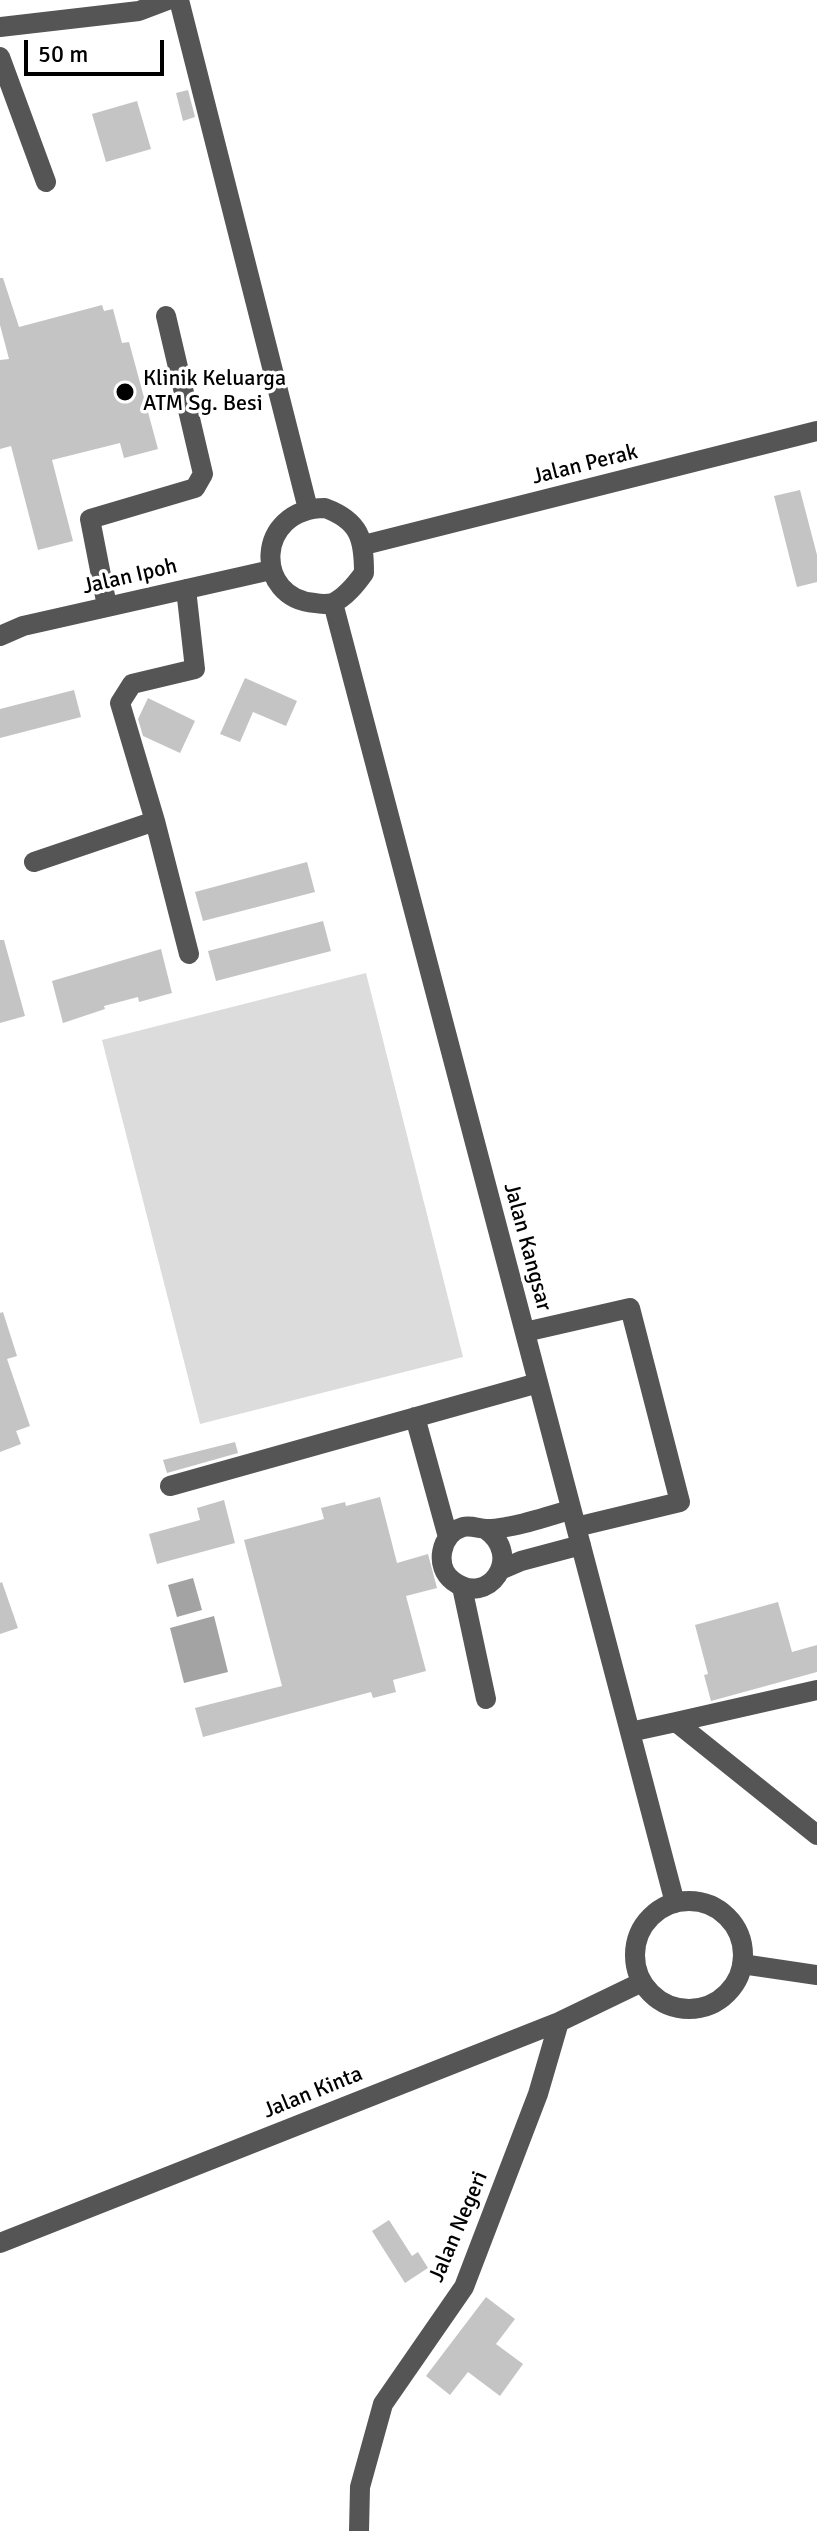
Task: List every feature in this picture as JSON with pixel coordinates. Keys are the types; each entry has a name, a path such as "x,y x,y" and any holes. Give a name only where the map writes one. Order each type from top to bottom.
{"street":[{"path":"0,27 168,0"},
{"path":"179,0 308,509"},
{"path":"0,57 46,182"},
{"path":"107,606 90,519 195,488 203,474 166,316"},
{"name":"Jalan Perak","path":"364,545 817,431"},
{"path":"325,508 341,514 352,523 364,545 364,573 350,591 333,603 307,603 292,597 279,585 271,570 272,542 278,528 290,516 308,509 325,508"},
{"name":"Jalan Ipoh","path":"0,636 23,626 271,570"},
{"path":"186,589 195,669 132,684 120,703 155,821 189,954"},
{"name":"Jalan Kangsar","path":"333,603 675,1903"},
{"path":"34,862 155,821"},
{"path":"485,1529 499,1542 503,1551 500,1570 494,1580 484,1586 473,1589 462,1587 449,1579 442,1566 441,1551 448,1537 465,1527 576,1527 680,1502 630,1308 525,1332"},
{"path":"170,1486 538,1383"},
{"path":"415,1417 448,1537"},
{"path":"500,1570 521,1561 576,1527"},
{"path":"462,1587 486,1699"},
{"path":"630,1732 817,1690"},
{"path":"676,1722 817,1835"},
{"path":"694,1901 712,1906 724,1914 736,1929 742,1947 742,1964 736,1982 719,2000 697,2009 672,2007 656,1998 642,1982 635,1964 638,1936 647,1920 661,1908 675,1903 694,1901"},
{"path":"742,1964 817,1975"},
{"name":"Jalan Kinta","path":"0,2243 559,2022 642,1982"},
{"name":"Jalan Negeri","path":"359,2531 360,2487 383,2404 464,2287 538,2094 559,2022"}],"shaded area":[{"path":"366,973 463,1357 200,1424 102,1040"},
{"path":"193,1578 202,1610 177,1617 168,1585"},
{"path":"214,1616 228,1672 184,1683 170,1628"}],"building":[{"path":"188,90 195,117 183,121 176,93"},
{"path":"137,101 151,149 106,162 92,114"},
{"path":"0,278 3,278 19,327 102,305 104,311 113,309 122,343 129,342 158,449 124,458 120,443 52,460 73,541 38,550 11,446 0,449 0,360 9,359 0,325"},
{"path":"800,490 817,555 817,582 797,587 774,496"},
{"path":"245,678 297,701 286,726 253,712 240,742 220,734"},
{"path":"74,690 81,717 0,738 0,709"},
{"path":"148,698 195,721 180,753 143,736 138,719"},
{"path":"307,862 315,892 203,921 195,892"},
{"path":"323,921 331,951 216,981 208,951"},
{"path":"0,940 4,940 25,1016 0,1023"},
{"path":"161,949 172,993 139,1002 138,997 104,1006 105,1009 63,1023 52,981"},
{"path":"3,1312 17,1356 7,1359 30,1426 16,1431 21,1444 0,1452 0,1313"},
{"path":"235,1442 238,1453 167,1473 163,1460"},
{"path":"380,1497 397,1563 428,1554 437,1588 406,1596 426,1671 393,1680 396,1692 373,1698 371,1692 203,1737 195,1708 282,1686 244,1540 324,1519 321,1508 345,1502 346,1506"},
{"path":"224,1500 235,1543 157,1564 149,1534 200,1520 197,1508"},
{"path":"0,1583 18,1628 0,1634"},
{"path":"778,1602 792,1652 817,1645 817,1672 711,1701 704,1675 708,1674 695,1625"},
{"path":"389,2220 412,2256 418,2252 428,2268 405,2283 372,2231"},
{"path":"486,2297 515,2319 496,2344 523,2364 500,2396 468,2372 450,2395 426,2376"}],"place":[{"name":"Klinik Keluarga ATM Sg. Besi","path":"125,392"}]}
